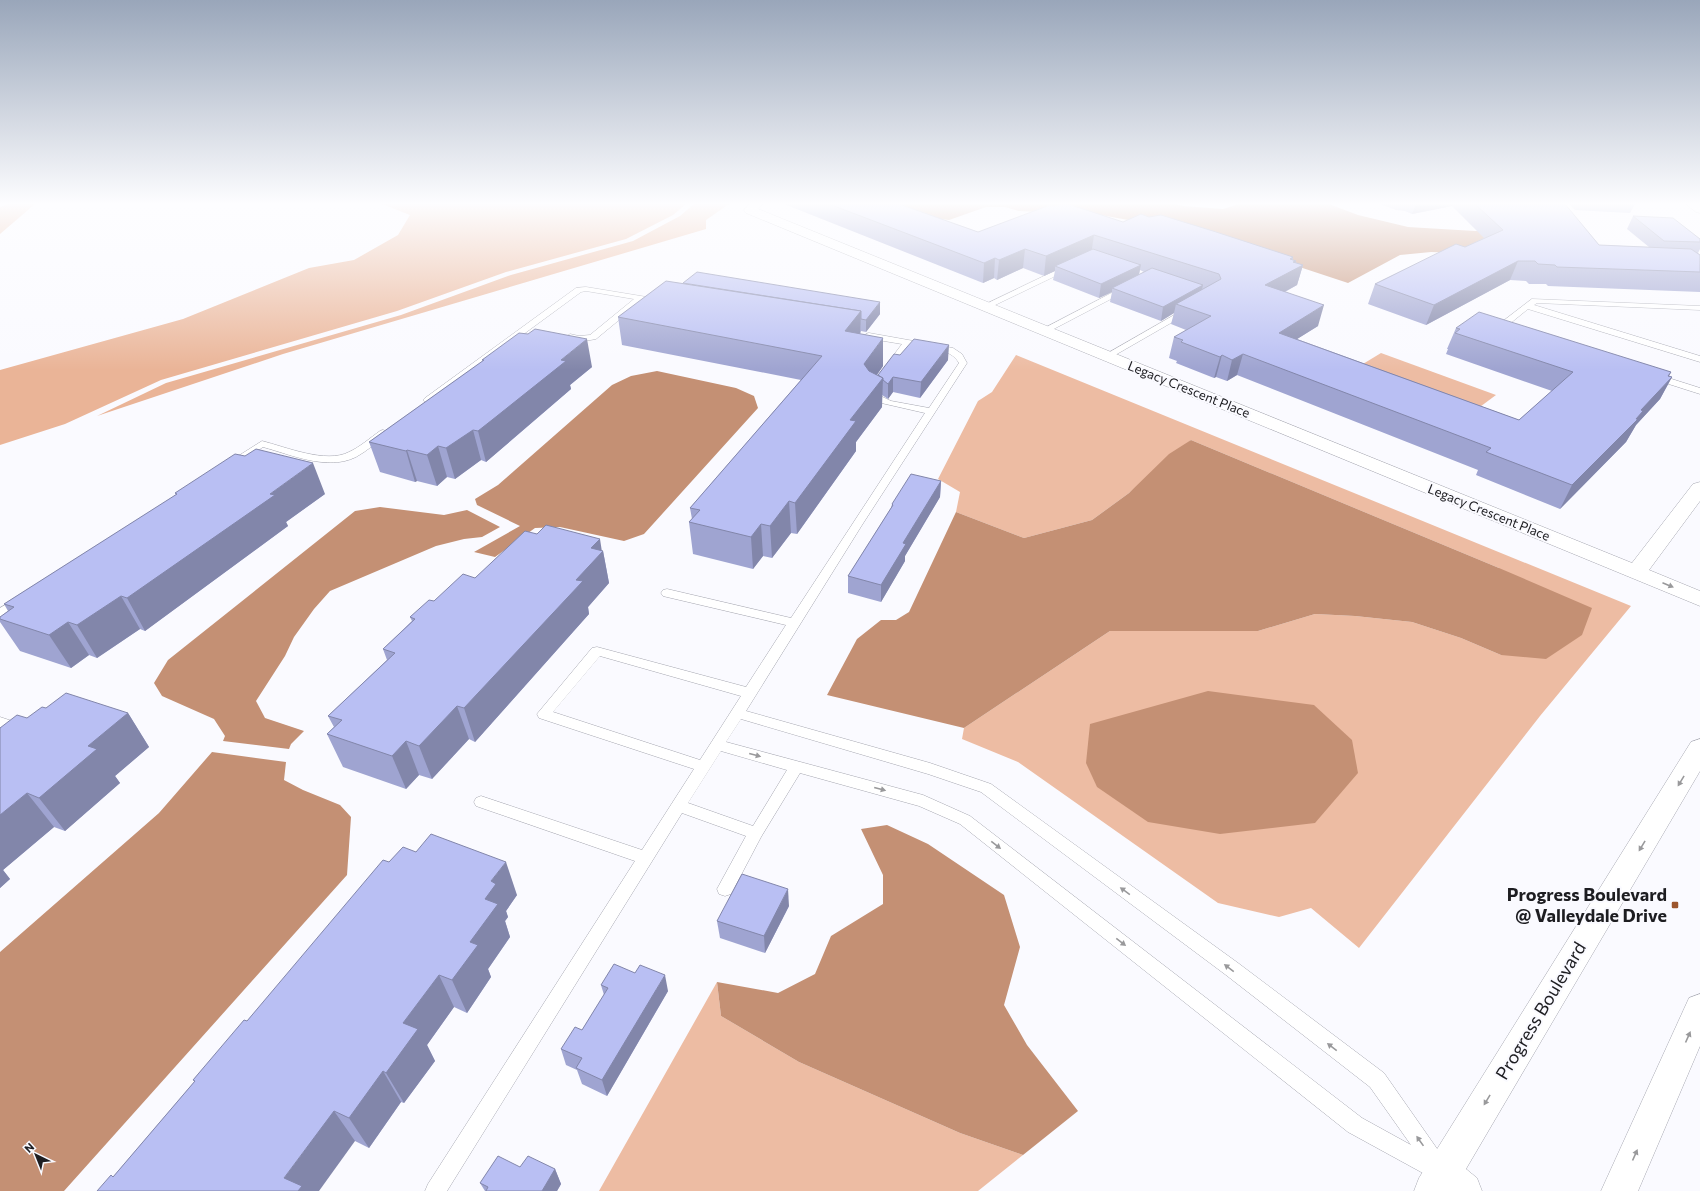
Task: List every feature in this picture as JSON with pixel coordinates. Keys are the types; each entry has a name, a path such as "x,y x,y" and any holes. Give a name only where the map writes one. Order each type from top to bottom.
{"street":[{"name":"Legacy Crescent Place","path":"872,260 1700,599"},
{"path":"1636,572 1700,488"},
{"name":"Progress Boulevard","path":"1446,1185 1700,749"},
{"path":"1619,1191 1700,1009"}],"lane":[{"path":"986,306 1077,264"},
{"path":"1045,330 1136,284"},
{"path":"423,404 579,290 586,289 672,303"},
{"path":"563,336 578,339 593,337 640,298"},
{"path":"1516,332 1501,327 1535,301 1700,308"},
{"path":"1527,306 1700,359"},
{"path":"1107,356 1190,309"},
{"path":"525,329 540,332"},
{"path":"435,1191 749,693 962,363 960,356 950,350 860,335"},
{"path":"883,373 906,343"},
{"path":"1648,374 1700,391"},
{"path":"874,386 869,392 874,399 931,411"},
{"path":"222,470 262,444 328,460 340,459 352,455 391,427"},
{"path":"0,614 33,593"},
{"path":"667,593 794,623"},
{"path":"703,766 544,714 597,651 749,693"},
{"path":"737,713 930,769 986,788 1232,969 1377,1080 1446,1185"},
{"path":"0,722 8,725 0,731"},
{"path":"717,744 923,801 965,820 1355,1125 1446,1185"},
{"path":"725,889 756,833 797,766"},
{"path":"481,802 645,858"},
{"path":"678,806 756,833"}],"shaded area":[{"path":"354,260 551,260 506,272 397,311 161,380 65,424 0,445 0,370 183,319 309,268"},
{"path":"566,260 603,260 283,354 97,416 166,383 401,315 511,275"},
{"path":"1277,260 1391,260 1348,283"},
{"path":"1381,353 1496,395 1469,415 1353,370"},
{"path":"1016,355 1631,606 1540,716 1359,948 1311,908 1279,917 1218,903 1018,762 962,739 964,728 1110,631 1258,631 1315,614 1355,616 1412,622 1461,638 1501,655 1499,568 1191,440 1129,493 1092,520 1024,538 956,512 960,492 938,479 978,401 992,392"},
{"path":"657,371 736,388 754,396 758,408 644,534 624,541 560,527 535,528 495,557 474,552 520,526 477,505 475,499 498,485 612,385 631,376"},
{"path":"1191,440 1592,608 1582,635 1546,659 1501,655 1461,638 1412,622 1355,616 1315,614 1258,631 1110,631 964,728 827,695 857,639 881,620 896,620 909,612 956,512 1024,538 1092,520 1129,493 1169,454"},
{"path":"380,507 444,515 467,510 500,527 482,537 464,539 436,546 330,591 314,609 294,637 285,656 256,701 265,718 304,731 291,744 289,749 223,741 225,736 214,719 162,696 154,683 168,660 355,511"},
{"path":"1208,691 1314,705 1352,740 1358,773 1315,823 1220,834 1148,822 1097,787 1086,763 1090,724"},
{"path":"212,752 286,762 284,780 303,790 340,805 351,817 347,875 64,1191 0,1191 0,952 159,813"},
{"path":"887,825 928,844 1004,895 1020,947 1004,1005 1027,1045 1078,1111 1023,1155 960,1133 799,1062 721,1016 717,982 778,993 815,974 831,936 883,904 883,875 861,829"},
{"path":"717,982 721,1016 799,1062 960,1133 1023,1155 978,1191 599,1191"}],"building":[{"path":"975,260 992,260 984,263"},
{"path":"1069,260 1125,260 1141,265 1101,284 1055,266"},
{"path":"1173,260 1292,260 1296,261 1293,262 1303,265 1265,285 1324,305 1279,333 1519,420 1573,372 1455,333 1460,329 1456,328 1479,312 1671,372 1668,376 1672,377 1641,410 1643,411 1636,419 1638,419 1572,485 1486,452 1491,448 1243,354 1232,360 1222,355 1220,357 1181,342 1183,340 1174,337 1211,316 1176,304 1221,279 1219,274"},
{"path":"1424,260 1700,260 1700,272 1557,267 1555,265 1538,264 1535,261 1518,261 1434,305 1375,284"},
{"path":"1152,268 1203,285 1163,307 1112,288"},
{"path":"697,272 880,302 866,320 861,319 861,311 683,283"},
{"path":"666,281 861,311 845,331 883,338 864,364 869,371 883,378 850,420 856,421 795,503 789,501 770,526 761,524 751,537 689,522 700,510 690,508 822,356 618,317"},
{"path":"535,329 587,339 561,360 566,361 478,431 473,430 446,448 438,446 427,455 369,442 484,360 482,360 519,333 528,334"},
{"path":"914,339 949,345 921,382 893,377 888,384 878,375 894,354 900,355"},
{"path":"256,449 313,463 270,494 275,495 127,598 121,596 77,625 68,622 49,635 0,619 0,617 14,607 4,604 177,494 175,493 235,454 245,456"},
{"path":"911,474 941,481 903,543 906,544 881,585 848,576 893,505 892,504"},
{"path":"546,525 600,539 591,548 603,551 576,580 583,581 464,708 457,706 419,746 406,741 392,756 327,734 342,720 328,716 395,653 383,649 415,619 410,617 429,600 434,601 463,574 475,578 525,531 537,534"},
{"path":"66,693 128,713 88,746 97,749 39,798 27,793 0,815 0,728 17,715 27,718 42,707 46,708"},
{"path":"431,834 506,862 491,881 496,884 485,899 498,904 470,942 478,945 452,980 439,975 403,1023 418,1029 386,1073 383,1071 349,1118 334,1111 284,1178 302,1186 298,1191 97,1191 111,1175 113,1177 195,1081 193,1080 244,1020 247,1021 383,860 389,862 403,847 416,852"},
{"path":"742,874 788,889 764,936 717,921"},
{"path":"614,964 635,973 640,965 665,975 602,1080 576,1068 582,1058 561,1049 575,1027 582,1030 608,988 601,985"},
{"path":"498,1156 520,1167 528,1156 555,1169 542,1191 486,1191 488,1187 480,1183"}],"place":[{"name":"Progress Boulevard @ Valleydale Drive","path":"1675,905"}]}
